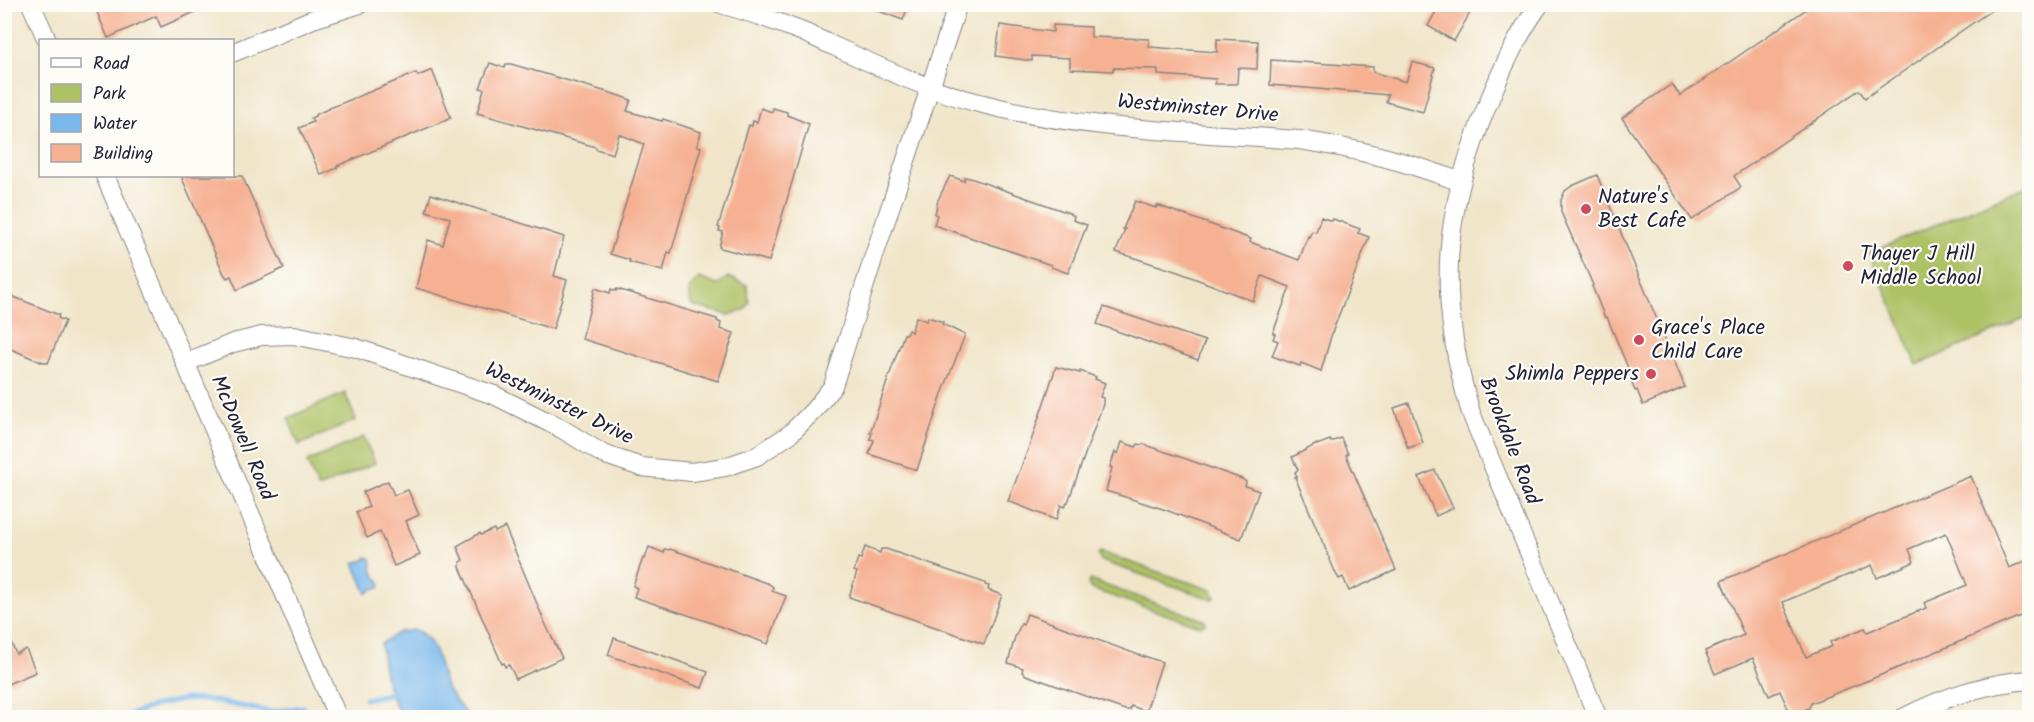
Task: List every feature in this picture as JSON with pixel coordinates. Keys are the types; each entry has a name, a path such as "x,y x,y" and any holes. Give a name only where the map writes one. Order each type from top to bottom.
{"street":[{"path":"31,4 47,39"},
{"path":"234,52 313,20 360,4"},
{"name":"Westminster Drive","path":"721,4 802,32 930,88 1017,112 1073,122 1331,144 1406,163 1461,182"},
{"path":"930,88 958,4"},
{"name":"Brookdale Road","path":"1540,4 1505,63 1483,115 1461,182 1452,222 1448,303 1459,373 1471,413 1598,717"},
{"name":"Westminster Drive","path":"185,363 233,343 262,336 294,335 356,348 494,395 562,429 603,454 641,467 692,472 725,467 757,456 790,434 814,411 833,386 873,256 930,88"},
{"name":"McDowell Road","path":"105,177 338,717"},
{"path":"1903,717 1959,695 1991,686 2030,680"}],"green space":[{"path":"2029,185 2029,317 1917,365 1869,253"},
{"path":"728,277 747,285 749,302 745,310 729,315 691,304 689,289 699,278 717,285"},
{"path":"345,393 356,420 299,445 288,418"},
{"path":"364,437 375,463 318,488 307,462"},
{"path":"1100,552 1212,590 1215,598 1211,599 1102,561 1098,555"},
{"path":"1090,580 1204,620 1206,623 1200,626 1091,589 1088,583"}],"water":[{"path":"367,557 371,558 373,572 381,584 380,588 372,589 367,594 354,563 365,560"},
{"path":"416,630 430,641 437,655 446,686 468,717 403,717 398,709 387,682 381,644 399,632"}],"building":[{"path":"114,4 213,4 161,27 156,16 108,38 97,12"},
{"path":"865,4 909,4 903,20 865,6"},
{"path":"1440,4 1475,4 1454,41 1428,26"},
{"path":"1814,4 2000,4 1865,98 1859,90 1734,176 1741,187 1692,220 1622,118 1672,84 1680,96"},
{"path":"1000,25 1053,32 1053,25 1091,27 1091,37 1149,39 1149,47 1217,52 1217,39 1258,41 1257,69 1238,68 1237,84 1215,84 1216,79 1158,75 1158,69 1113,68 1113,71 1070,69 1070,58 1032,56 1032,61 996,56"},
{"path":"1271,60 1373,67 1373,72 1406,82 1412,62 1435,68 1423,112 1386,102 1388,95 1270,85"},
{"path":"490,63 505,68 506,64 511,64 614,94 631,100 627,111 662,121 663,119 701,132 697,146 701,147 671,253 668,252 663,271 629,262 630,260 610,254 644,144 619,134 613,154 477,113 484,89 480,88"},
{"path":"432,70 451,118 337,166 321,175 299,128 313,122 311,118 330,108 416,73 418,76"},
{"path":"761,108 772,112 773,108 787,112 787,115 809,124 769,261 719,247 723,232 719,231 718,227 749,125 752,126 753,121 757,122"},
{"path":"1597,175 1685,387 1643,405 1637,390 1635,391 1607,317 1605,318 1561,212 1561,200 1565,191"},
{"path":"242,176 284,268 237,290 231,276 227,278 181,177"},
{"path":"950,176 964,181 965,177 970,178 1069,213 1074,216 1073,220 1087,225 1068,273 934,225 938,200"},
{"path":"431,194 564,237 554,276 567,280 553,329 416,288 428,240 443,245 450,218 426,211"},
{"path":"1135,201 1156,208 1157,205 1251,239 1250,242 1299,260 1308,236 1312,231 1316,232 1321,217 1360,229 1358,233 1369,237 1332,333 1321,371 1272,356 1278,341 1273,339 1275,334 1273,333 1290,287 1262,276 1253,301 1178,272 1116,252"},
{"path":"595,288 610,293 611,289 616,291 617,289 717,319 721,323 720,329 734,333 718,381 582,339"},
{"path":"4,293 59,315 58,318 65,321 48,363 4,346"},
{"path":"1104,307 1205,341 1198,360 1097,324"},
{"path":"916,317 927,321 928,317 943,322 942,324 965,335 942,394 917,470 869,454 874,440 870,439 872,433 870,433 888,379 904,334 908,330 911,332"},
{"path":"1056,367 1080,373 1080,371 1105,383 1100,397 1103,398 1103,404 1068,502 1065,507 1061,505 1056,520 1008,501"},
{"path":"1409,403 1423,443 1408,448 1394,408"},
{"path":"1341,438 1348,454 1346,455 1396,570 1349,591 1343,577 1339,579 1336,574 1295,477 1297,477 1295,472 1298,470 1292,457 1317,444"},
{"path":"1122,442 1136,447 1138,444 1143,444 1189,460 1242,479 1246,482 1245,486 1259,491 1241,539 1166,510 1106,491 1112,468 1110,467 1115,452 1118,454"},
{"path":"1435,470 1453,508 1436,516 1419,477"},
{"path":"1971,476 2009,568 2030,559 2030,612 1811,703 1809,708 1795,714 1789,711 1780,691 1769,696 1753,658 1715,674 1705,651 1744,635 1721,581","holes":["1946,533 1967,585 1924,603 1926,608 1867,632 1865,628 1830,642 1832,646 1806,657 1783,602 1872,565 1877,578 1914,562 1909,549"]},
{"path":"388,481 394,495 408,490 419,515 406,521 420,555 394,566 380,532 367,538 356,512 369,507 363,492"},
{"path":"505,527 562,658 516,679 509,665 505,667 504,663 502,664 460,567 460,562 463,560 457,546 480,533 481,535 494,529 495,532"},
{"path":"649,547 664,553 665,549 670,549 769,584 773,587 772,591 786,596 768,644 634,597 637,588 633,586"},
{"path":"865,547 880,553 881,549 886,549 985,583 989,586 988,590 1002,595 984,644 849,597 857,572 854,571 858,558 861,559"},
{"path":"1027,614 1162,662 1146,711 1131,706 1130,710 1125,710 1026,675 1022,672 1023,668 1008,663 1015,637"},
{"path":"5,627 16,654 26,649 36,672 5,685"},
{"path":"614,638 708,672 702,688 608,655"}],"waterway":[{"path":"365,699 397,692"},
{"path":"121,718 154,706 186,699 209,700 271,712 303,707"}],"place":[{"name":"Nature's Best Cafe","path":"1586,209"},
{"name":"Thayer J Hill Middle School","path":"1848,266"},
{"name":"Grace's Place Child Care","path":"1639,340"},
{"name":"Shimla Peppers","path":"1651,374"}]}
